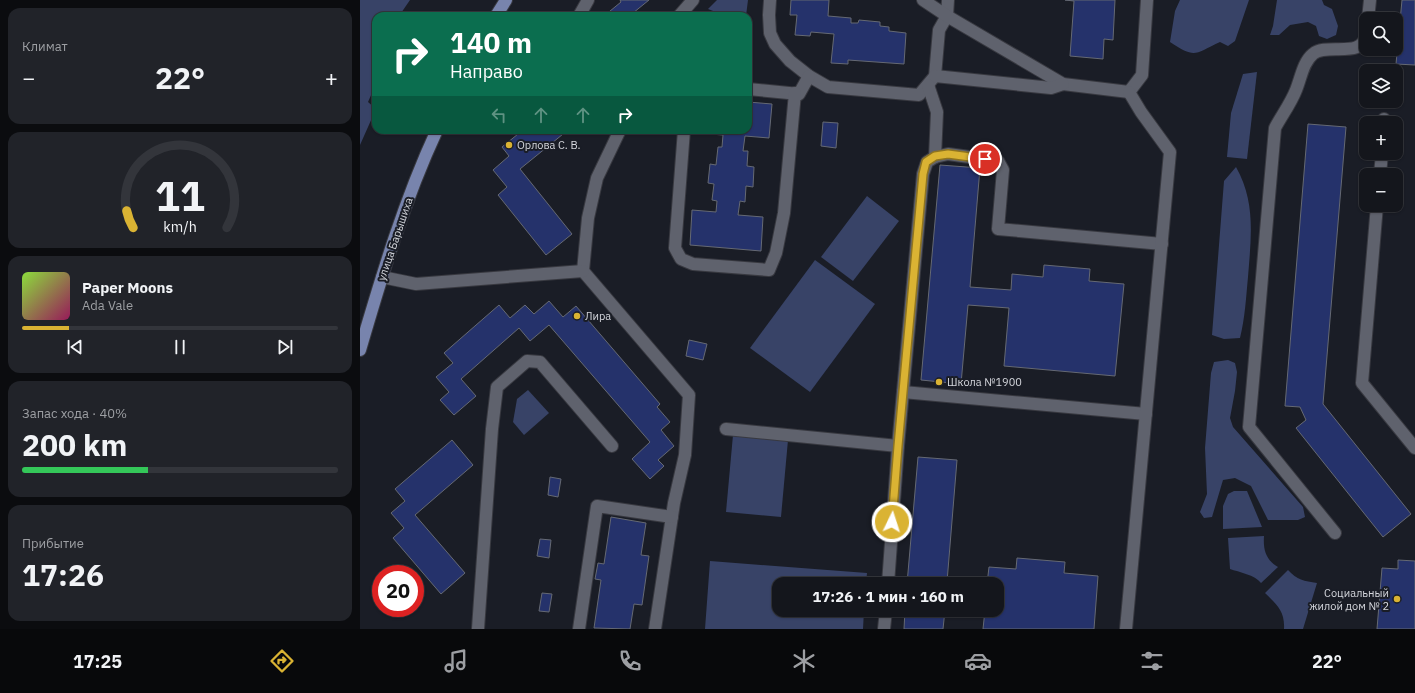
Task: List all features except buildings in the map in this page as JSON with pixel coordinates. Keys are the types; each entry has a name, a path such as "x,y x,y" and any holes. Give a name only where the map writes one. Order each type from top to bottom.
{"main road":[{"path":"498,12 506,0"},
{"name":"улица Барышиха","path":"360,350 405,206 435,134"}],"lane":[{"path":"581,12 588,0"},
{"path":"682,12 692,0"},
{"path":"770,0 770,34 775,44 790,61 809,76 828,87 919,95 931,81"},
{"path":"923,0 947,16 1063,84 1129,92"},
{"path":"935,156 937,112 931,81 939,30 947,16 948,0"},
{"path":"1129,92 1142,75 1147,0"},
{"path":"1369,12 1370,0"},
{"path":"1335,533 1249,427 1275,128 1296,91 1307,59 1314,52 1324,49 1345,49 1359,46"},
{"path":"752,89 799,94 809,76"},
{"path":"931,81 1051,88 1063,84"},
{"path":"1126,629 1170,152 1141,112 1129,92"},
{"path":"684,134 675,248 681,259 693,264 769,270 776,253 784,212 795,93"},
{"path":"618,134 597,178 588,218 583,271 689,395 685,455 672,517 655,629"},
{"path":"889,577 898,446 923,174 926,162 935,156 948,154 998,161 1003,170 998,228 1162,244"},
{"path":"1376,212 1362,383 1415,448"},
{"path":"382,277 416,284 583,271"},
{"path":"478,629 492,428 497,387 527,361 540,362 612,446"},
{"path":"903,392 1146,414"},
{"path":"726,429 898,446"},
{"path":"579,629 597,506 672,517"},
{"path":"884,629 885,617"}],"shaded area":[{"path":"360,0 410,0 402,12 372,12 372,93 368,102 372,106 372,118 360,145"},
{"path":"717,0 748,0 746,12 716,12 708,9"},
{"path":"1180,0 1249,0 1235,41 1228,46 1220,42 1200,52 1190,53 1170,42 1175,11"},
{"path":"1277,0 1322,0 1324,5 1332,9 1338,26 1336,35 1327,39 1319,36 1316,26 1308,22 1290,25 1279,35 1270,35"},
{"path":"1257,72 1247,159 1227,157 1231,113 1243,74"},
{"path":"1236,167 1247,193 1251,220 1251,234 1245,308 1240,338 1224,339 1212,335 1224,181"},
{"path":"867,196 899,221 853,281 821,257"},
{"path":"815,260 875,304 810,392 750,348"},
{"path":"1228,360 1235,363 1237,372 1230,418 1233,427 1303,507 1305,517 1298,520 1268,520 1251,486 1235,478 1223,480 1212,517 1204,518 1200,512 1207,494 1205,448 1211,373 1214,362"},
{"path":"528,390 549,413 524,435 513,422 517,399"},
{"path":"733,435 788,440 781,517 726,512"},
{"path":"1234,491 1247,491 1262,527 1223,529 1223,506 1228,494"},
{"path":"1264,536 1266,554 1268,558 1278,567 1261,583 1251,576 1230,569 1228,538"},
{"path":"710,561 867,573 867,577 772,577 772,617 864,617 863,629 705,629"},
{"path":"1288,570 1301,580 1317,583 1303,629 1284,629 1282,613 1277,605 1265,593"}],"place":[{"name":"Орлова С. В.","path":"509,145"},
{"name":"Лира","path":"577,316"},
{"name":"Школа №1900","path":"939,382"},
{"name":"Социальный жилой дом № 2","path":"1397,599"}],"route":[{"path":"892,522 923,174 926,162 935,156 948,154 985,159"}]}
